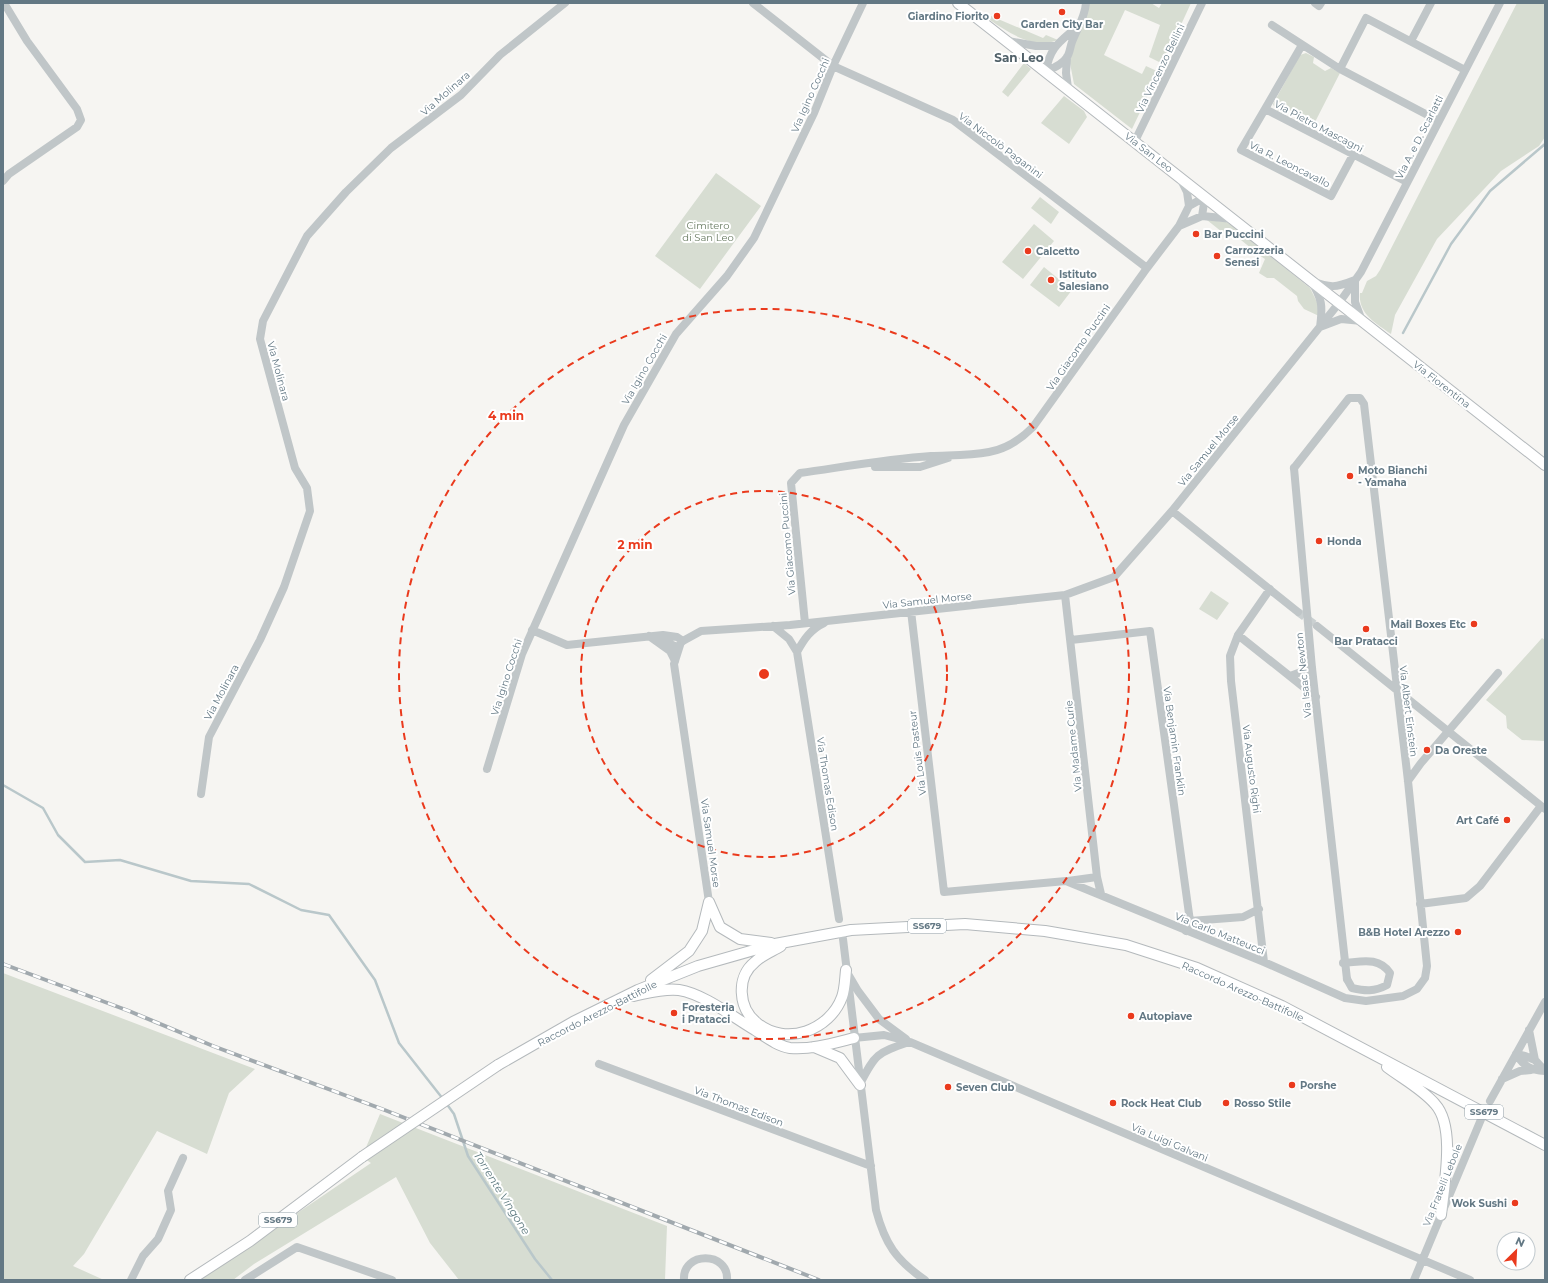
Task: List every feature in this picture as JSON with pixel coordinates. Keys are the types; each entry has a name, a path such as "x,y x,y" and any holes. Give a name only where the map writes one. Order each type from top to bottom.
{"main road":[{"name":"Via San Leo","path":"958,3 1068,88 1339,303"},
{"name":"Via Fiorentina","path":"1339,303 1545,465"},
{"path":"709,902 720,927 740,939 776,944"},
{"path":"638,990 689,950 702,931 709,902"},
{"name":"Raccordo Arezzo-Battifolle","path":"190,1280 250,1241 362,1156 498,1064 573,1022 638,990 698,966 776,944 851,930 965,924 1045,932 1126,945 1197,968 1282,1006 1545,1145"},
{"path":"790,941 754,962 744,977 741,987 742,999 751,1017 757,1024 769,1031 795,1041 807,1042 851,1039"},
{"path":"769,1031 787,1034 801,1033 816,1028 828,1019 837,1008 843,996 846,970"},
{"path":"623,998 665,990 678,990 690,993 715,1005 779,1045 790,1048 814,1047 851,1039"},
{"path":"814,1047 840,1058 860,1085"},
{"path":"1361,1048 1424,1094 1436,1105 1444,1118 1448,1131 1441,1214"}],"street":[{"path":"3,181 6,171 77,127 82,120 77,109 27,41 4,3"},
{"name":"Via Molinara","path":"201,794 209,737 256,647 284,587 310,511 308,488 295,468 260,339 263,321 308,236 346,192 391,148 462,95 500,55 565,3"},
{"name":"Via Niccolò Paganini","path":"753,3 833,66 953,120 1147,268"},
{"name":"Via Igino Cocchi","path":"487,769 522,654 624,425 676,334 727,276 754,238 814,113 833,66 863,3"},
{"path":"1068,88 1066,74 1067,57 1080,24 1086,3"},
{"name":"Via Vincenzo Bellini","path":"1135,142 1202,3"},
{"path":"1315,3 1319,6 1321,3"},
{"path":"1411,41 1431,3"},
{"name":"Via A. e D. Scarlatti","path":"1339,303 1361,272 1500,3"},
{"path":"1340,69 1366,18 1465,70"},
{"path":"1046,71 1048,56 1055,46 1080,24"},
{"path":"1272,25 1340,69 1439,121"},
{"path":"1008,41 1036,46 1055,46"},
{"name":"Via Pietro Mascagni","path":"1302,45 1265,109 1407,182"},
{"path":"1046,71 1058,66 1067,57"},
{"name":"Via R. Leoncavallo","path":"1265,109 1241,150 1332,196 1353,155"},
{"path":"1179,176 1187,192 1189,206"},
{"path":"1179,226 1189,206 1205,197"},
{"path":"1205,197 1202,216 1233,219"},
{"name":"Via Giacomo Puccini","path":"798,624 792,483 800,473 854,466 920,467 955,456 989,452 1010,445 1023,437 1046,410 1147,268 1179,226 1202,216"},
{"path":"1311,281 1327,287 1337,287 1355,280"},
{"name":"Via A. e D. Scarlatti","path":"1355,280 1354,302 1362,321"},
{"path":"1311,281 1320,295 1322,306 1320,326 1341,319 1362,321"},
{"name":"Via Samuel Morse","path":"709,902 675,661 681,645 701,631 798,624 1065,595 1114,577 1172,510 1339,303"},
{"name":"Via Albert Einstein","path":"1345,402 1353,397 1360,398 1364,404 1396,689 1408,781 1427,966 1425,978 1416,989 1403,996 1366,1001"},
{"name":"Via Isaac Newton","path":"1343,963 1353,962 1375,961 1385,966 1390,973 1386,985 1378,990 1366,992 1352,988 1347,979 1316,697 1312,668 1294,468 1345,402"},
{"path":"1172,510 1298,612"},
{"name":"Via Augusto Righi","path":"1264,962 1259,909 1231,681 1230,656 1238,635 1270,589"},
{"name":"Via Madame Curie","path":"1065,595 1097,877 1101,894"},
{"name":"Via Louis Pasteur","path":"911,611 944,892"},
{"path":"797,652 805,637 816,626 828,621"},
{"path":"798,624 805,637"},
{"path":"789,639 798,624"},
{"path":"773,626 789,639 797,652"},
{"path":"1317,626 1543,807 1480,886 1466,898 1420,904"},
{"path":"532,630 567,645 701,631"},
{"name":"Via Benjamin Franklin","path":"1071,640 1150,631 1190,921 1186,931"},
{"path":"663,635 677,637 681,645"},
{"path":"1238,635 1316,697"},
{"path":"649,636 681,645"},
{"path":"649,636 670,652 675,661"},
{"name":"Via Thomas Edison","path":"797,652 839,919"},
{"path":"1290,676 1312,668"},
{"path":"1408,781 1421,763 1498,673"},
{"name":"Via Carlo Matteucci","path":"944,892 1097,877"},
{"name":"Via Carlo Matteucci","path":"1066,881 1101,894 1186,931 1264,962 1345,998 1366,1001"},
{"path":"1190,921 1243,917 1259,909"},
{"path":"843,939 851,1039 860,1085 876,1210 882,1233 892,1251 908,1268 925,1280"},
{"name":"Via Luigi Galvani","path":"846,970 858,991 879,1019 910,1042"},
{"path":"1490,1101 1545,1002"},
{"path":"1529,1030 1535,1060"},
{"name":"Via Luigi Galvani","path":"851,1039 884,1035 910,1042 1470,1280"},
{"path":"860,1085 871,1063 884,1050 910,1042"},
{"path":"1516,1054 1535,1060 1545,1071"},
{"path":"1516,1054 1522,1064 1531,1070"},
{"name":"Via Thomas Edison","path":"600,1064 871,1166"},
{"path":"1502,1079 1520,1071 1545,1071"},
{"name":"Via Fratelli Lebole","path":"1414,1280 1482,1118"},
{"path":"131,1280 143,1256 158,1239 171,1210 168,1191 183,1158"},
{"path":"244,1280 297,1247 392,1280"},
{"path":"684,1280 687,1268 692,1263 699,1258 709,1258 718,1261 724,1267 727,1280"}],"green space":[{"path":"1089,3 1151,3 1159,8 1162,3 1191,3 1163,64 1149,57 1160,25 1125,10 1104,55 1142,74 1146,66 1159,72 1132,129 1074,84 1069,58"},
{"path":"1517,3 1545,3 1545,137 1539,146 1501,171 1437,239 1395,315 1391,334 1374,322 1365,312 1360,300 1360,293 1362,293 1367,281 1376,276 1380,270"},
{"path":"991,16 1043,38 1046,35 1058,40 1049,43 1040,43 1022,39 990,20"},
{"path":"1306,53 1314,57 1313,63 1325,71 1331,68 1340,73 1313,126 1298,120 1300,116 1285,108 1282,113 1275,109 1273,104 1300,55"},
{"path":"1024,63 1031,69 1008,97 1002,92"},
{"path":"1064,96 1084,111 1087,117 1069,144 1041,123"},
{"name":"Cimitero di San Leo","path":"716,173 761,206 700,289 655,256"},
{"path":"1040,197 1059,212 1051,224 1031,208"},
{"path":"1207,220 1226,222 1233,226 1310,288 1318,304 1319,316 1304,309 1298,301 1297,296 1274,278 1267,278 1259,273 1265,259 1231,232 1227,236"},
{"name":"Calcetto","path":"1034,224 1054,241 1023,279 1002,262"},
{"path":"1044,267 1072,290 1059,307 1030,285"},
{"path":"1211,591 1229,603 1217,620 1199,609"},
{"path":"1542,638 1545,640 1545,741 1522,740 1507,728 1506,716 1486,700"},
{"path":"3,973 255,1069 229,1093 207,1154 157,1131 84,1254 73,1266 104,1280 3,1280"},
{"path":"380,1114 667,1226 665,1280 459,1280 430,1243 396,1177 254,1264 233,1280 199,1280 371,1163 362,1157"}],"waterway":[{"path":"1403,333 1451,244 1490,191 1545,144"},
{"name":"Torrente Vingone","path":"3,785 43,808 58,835 85,862 120,860 191,881 249,884 301,910 329,915 375,980 399,1043 443,1099"},
{"name":"Torrente Vingone","path":"446,1103 454,1114 468,1156 535,1259 552,1280"}],"tunnel":[{"path":"1298,612 1317,626"}],"railway":[{"path":"3,964 129,1011 213,1046 382,1109 819,1280"}],"place":[{"name":"Garden City Bar","path":"1062,12"},
{"name":"Giardino Fiorito","path":"997,16"},
{"name":"Bar Puccini","path":"1196,234"},
{"name":"Calcetto","path":"1028,251"},
{"name":"Carrozzeria Senesi","path":"1217,256"},
{"name":"Istituto Salesiano","path":"1051,280"},
{"name":"Moto Bianchi - Yamaha","path":"1350,476"},
{"name":"Honda","path":"1319,541"},
{"name":"Mail Boxes Etc","path":"1474,624"},
{"name":"Bar Pratacci","path":"1366,629"},
{"name":"Da Oreste","path":"1427,750"},
{"name":"Art Café","path":"1507,820"},
{"name":"B&B Hotel Arezzo","path":"1458,932"},
{"name":"Foresteria i Pratacci","path":"674,1013"},
{"name":"Autopiave","path":"1131,1016"},
{"name":"Porshe","path":"1292,1085"},
{"name":"Seven Club","path":"948,1087"},
{"name":"Rock Heat Club","path":"1113,1103"},
{"name":"Rosso Stile","path":"1226,1103"},
{"name":"Wok Sushi","path":"1515,1203"}],"district":[{"name":"San Leo","path":"1019,58"}]}
